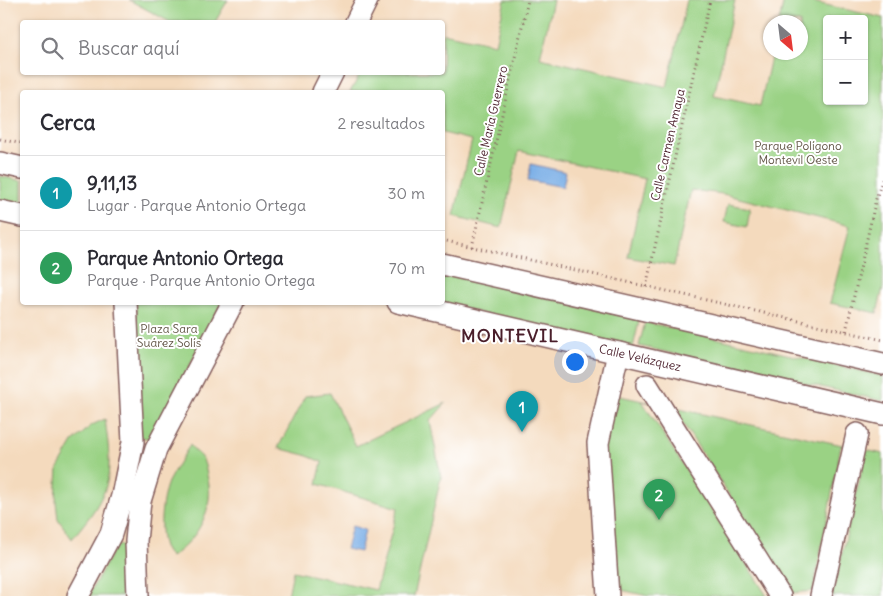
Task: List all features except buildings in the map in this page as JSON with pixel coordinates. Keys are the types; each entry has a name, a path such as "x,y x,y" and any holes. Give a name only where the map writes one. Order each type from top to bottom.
{"street":[{"path":"357,20 367,0"},
{"path":"324,90 331,75"},
{"path":"0,163 20,168"},
{"path":"0,211 20,216"},
{"path":"445,265 883,364"},
{"path":"78,596 111,534 122,496 133,442 126,305"},
{"path":"138,596 136,541 140,500 156,449 231,305"},
{"name":"Calle Velázquez","path":"411,305 883,414"},
{"path":"610,596 598,442 618,353"},
{"path":"647,386 780,596"},
{"path":"821,596 856,434"}],"path":[{"name":"Calle María Guerrero","path":"472,247 528,0"},
{"name":"Calle Carmen Amaya","path":"644,295 710,0"},
{"path":"0,139 20,144"},
{"path":"846,331 883,177"},
{"path":"876,200 883,202"},
{"path":"445,241 883,340"}],"green space":[{"path":"129,0 228,0 216,20 166,20"},
{"name":"Parque Polígono Montevil Oeste","path":"505,0 553,0 540,58 667,87 687,0 735,0 714,96 760,106 770,60 808,60 808,15 781,15 784,0 804,0 883,18 883,288 877,313 830,303 850,226 723,194 691,190 674,266 628,257 645,179 519,151 501,228 454,216 472,140 445,133 445,90 351,90 360,75 445,75 445,33 495,44"},
{"path":"0,176 20,181 20,207 0,202"},
{"path":"728,204 750,208 747,227 724,222"},
{"path":"445,264 642,309 631,356 445,303"},
{"name":"Plaza Sara Suárez Solís","path":"136,305 220,305 153,439 139,437"},
{"path":"645,322 883,376 883,401 639,346"},
{"path":"602,392 883,454 883,596 832,596 866,452 841,446 813,591 792,593 673,408 642,401 767,596 648,596 608,587"},
{"path":"330,393 356,446 446,403 430,421 441,477 414,596 288,596 293,571 376,590 398,508 317,484 322,462 305,455 278,448 305,396"},
{"path":"105,419 109,459 108,479 95,509 72,539 58,519 56,502 58,468 73,442 92,425"},
{"path":"190,445 204,463 209,487 207,511 197,532 181,550 171,557 166,551 161,532 163,499 168,482"},
{"path":"116,545 126,546 128,596 88,596"}],"water":[{"path":"531,164 566,172 563,187 528,180"},
{"path":"352,526 365,530 360,552 346,549"}],"place":[{"name":"9,11,13","path":"522,432"},
{"name":"Parque Antonio Ortega","path":"659,520"}],"district":[{"name":"MONTEVIL","path":"510,336"}]}
